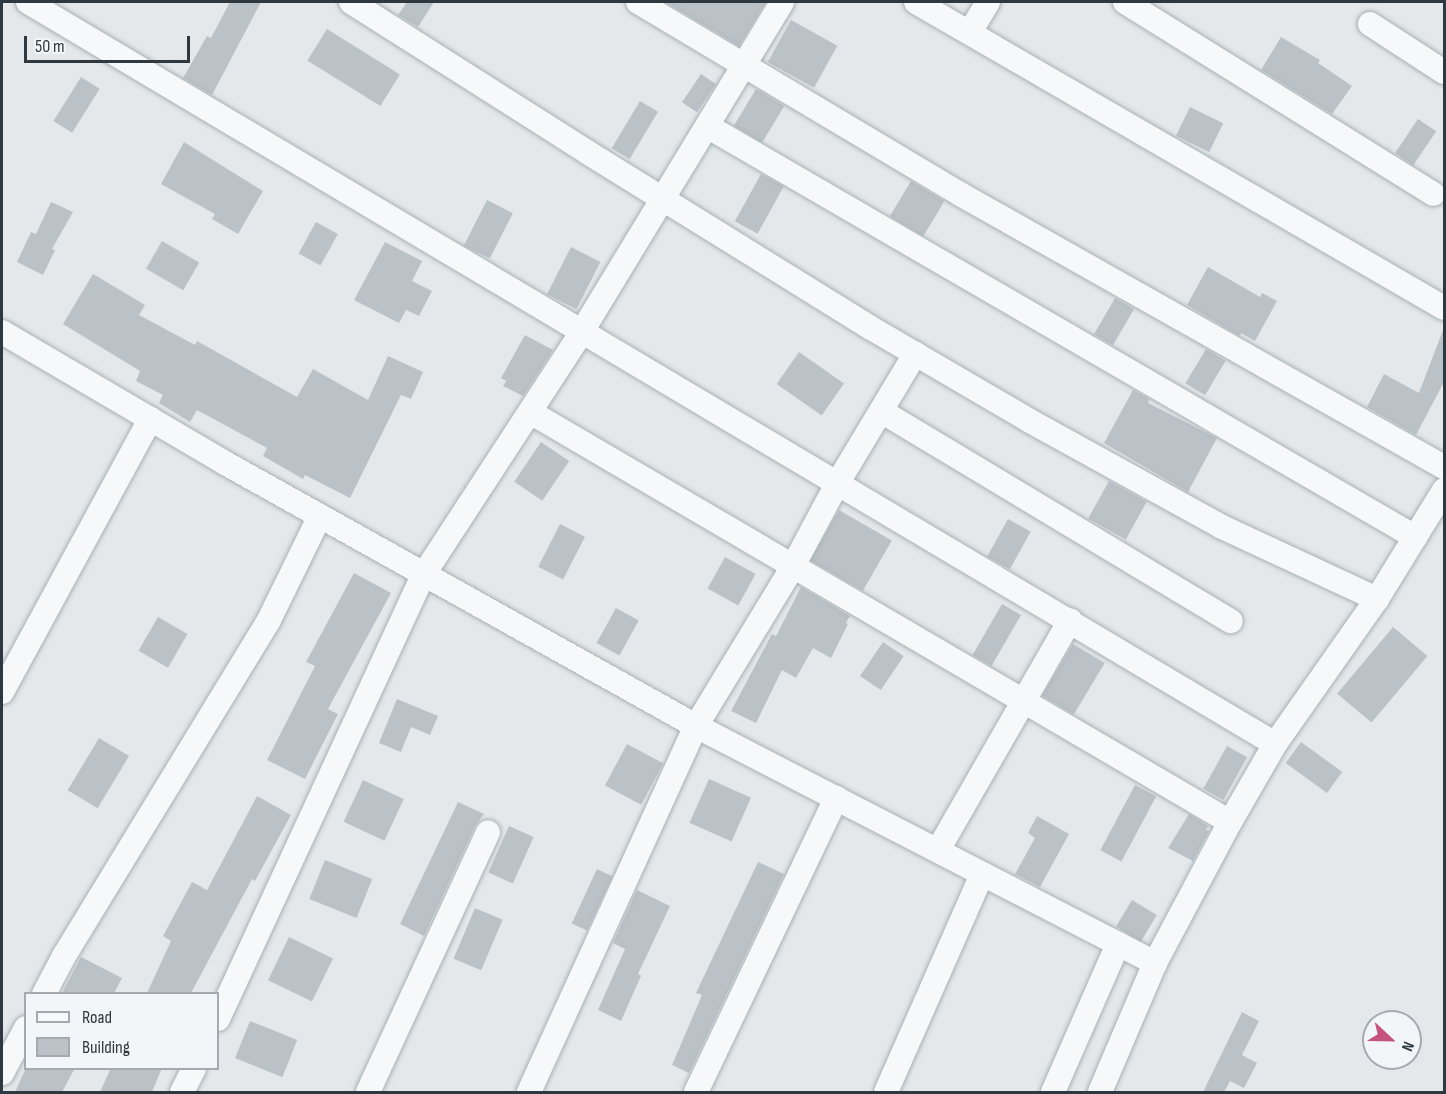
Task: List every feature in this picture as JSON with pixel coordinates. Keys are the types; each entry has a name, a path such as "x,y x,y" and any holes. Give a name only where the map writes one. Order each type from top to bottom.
{"street":[{"path":"28,2 1275,744"},
{"path":"351,2 662,198 1030,422 1222,527 1377,599"},
{"path":"638,2 960,194 1444,467"},
{"path":"219,1017 424,574 581,333 782,2"},
{"path":"916,2 1444,308"},
{"path":"970,32 988,2"},
{"path":"1125,2 1433,194"},
{"path":"1370,24 1444,72"},
{"path":"707,126 1415,537"},
{"path":"2,332 320,516 696,726 1155,963"},
{"path":"529,1092 696,726 792,568 837,484 915,354"},
{"path":"881,411 1231,621"},
{"path":"530,412 792,568 1230,822"},
{"path":"2,693 150,419"},
{"path":"1100,1092 1155,963 1230,822 1275,744 1377,599 1444,490"},
{"path":"45,992 268,622 320,516"},
{"path":"938,850 1022,700 1070,620"},
{"path":"696,1092 836,798"},
{"path":"368,1092 488,832"},
{"path":"886,1092 982,874"},
{"path":"1053,1092 1118,944"},
{"path":"2,1072 24,1032"},
{"path":"183,1092 193,1070"}],"building":[{"path":"230,2 261,2 212,95 183,78 207,36 211,38"},
{"path":"407,2 434,2 418,27 398,15"},
{"path":"665,2 766,2 739,46"},
{"path":"791,20 837,46 814,88 768,62"},
{"path":"327,29 400,75 380,106 307,60"},
{"path":"1281,37 1320,60 1318,63 1352,86 1332,114 1261,70"},
{"path":"701,74 716,84 697,112 682,102"},
{"path":"81,77 100,89 72,133 53,121"},
{"path":"756,89 784,106 762,143 734,126"},
{"path":"640,101 658,112 630,159 612,148"},
{"path":"1190,107 1223,123 1209,152 1176,136"},
{"path":"1418,119 1436,131 1413,165 1395,153"},
{"path":"184,142 263,191 238,234 212,219 215,214 161,184"},
{"path":"761,174 784,187 758,234 735,221"},
{"path":"911,181 944,201 923,236 890,216"},
{"path":"487,200 513,213 490,259 464,245"},
{"path":"51,202 73,212 52,249 55,250 43,275 17,262 31,232 36,234"},
{"path":"316,222 338,234 320,266 299,253"},
{"path":"162,241 199,262 183,290 146,269"},
{"path":"385,242 422,261 412,281 432,291 419,316 406,310 399,323 354,300"},
{"path":"571,247 600,262 576,309 547,294"},
{"path":"1208,267 1260,297 1262,293 1277,301 1255,341 1241,333 1240,336 1187,305"},
{"path":"93,274 145,305 139,315 195,345 197,341 297,397 313,369 368,400 388,356 423,372 411,399 401,395 350,498 305,475 303,479 263,456 267,448 197,410 190,422 159,403 163,395 136,381 140,371 63,324"},
{"path":"1115,298 1134,309 1113,345 1094,334"},
{"path":"1443,330 1444,382 1416,435 1367,407 1384,374 1419,393"},
{"path":"525,335 553,350 523,396 503,386 506,381 501,378"},
{"path":"1206,349 1226,361 1205,395 1185,383"},
{"path":"799,352 844,384 822,415 777,384"},
{"path":"1133,390 1149,399 1148,403 1217,438 1188,492 1104,443"},
{"path":"541,442 569,461 542,501 514,482"},
{"path":"1109,481 1147,502 1126,539 1088,519"},
{"path":"839,510 892,540 863,591 810,560"},
{"path":"1008,519 1031,532 1010,569 987,557"},
{"path":"560,524 585,537 563,579 538,567"},
{"path":"725,557 756,574 738,605 708,588"},
{"path":"354,573 391,593 328,709 338,714 305,779 267,760 315,666 306,662"},
{"path":"801,587 850,616 846,623 848,624 831,658 813,648 796,678 782,670 756,723 731,711 772,634 776,636"},
{"path":"1002,604 1021,615 992,666 972,655"},
{"path":"616,608 639,621 619,656 597,643"},
{"path":"158,617 187,634 168,668 138,651"},
{"path":"1393,627 1427,656 1372,723 1337,694"},
{"path":"883,642 904,656 881,690 860,676"},
{"path":"1073,644 1105,663 1074,714 1042,695"},
{"path":"397,699 438,716 430,735 411,727 401,752 379,743"},
{"path":"99,738 129,756 98,808 68,790"},
{"path":"1301,742 1342,772 1327,793 1286,763"},
{"path":"627,744 663,763 641,805 605,785"},
{"path":"1227,746 1247,757 1223,800 1203,789"},
{"path":"709,779 751,798 731,842 689,823"},
{"path":"363,780 404,799 384,841 344,822"},
{"path":"1135,785 1156,796 1121,862 1100,850"},
{"path":"257,796 291,815 255,881 252,879 192,992 147,992 171,941 163,936 192,882 207,890"},
{"path":"458,802 484,814 475,826 424,936 400,924"},
{"path":"1189,814 1208,826 1206,830 1209,831 1193,861 1168,848"},
{"path":"1037,816 1069,834 1040,887 1015,874 1035,838 1028,833"},
{"path":"509,826 534,837 513,884 488,873"},
{"path":"325,860 372,879 357,918 309,899"},
{"path":"758,862 784,874 689,1073 672,1065 702,995 696,993"},
{"path":"597,869 612,876 587,931 572,923"},
{"path":"637,890 670,906 638,974 641,976 621,1021 598,1010 625,949 613,943"},
{"path":"1132,900 1157,915 1141,942 1116,927"},
{"path":"475,908 503,920 481,970 454,959"},
{"path":"289,937 333,958 312,1002 268,980"},
{"path":"81,957 122,978 115,992 63,992"},
{"path":"1242,1012 1259,1021 1242,1055 1257,1063 1244,1088 1230,1081 1224,1092 1203,1092"},
{"path":"250,1021 297,1040 282,1077 235,1058"},
{"path":"25,1070 74,1070 62,1092 15,1092"},
{"path":"110,1070 161,1070 152,1092 100,1092"}]}
